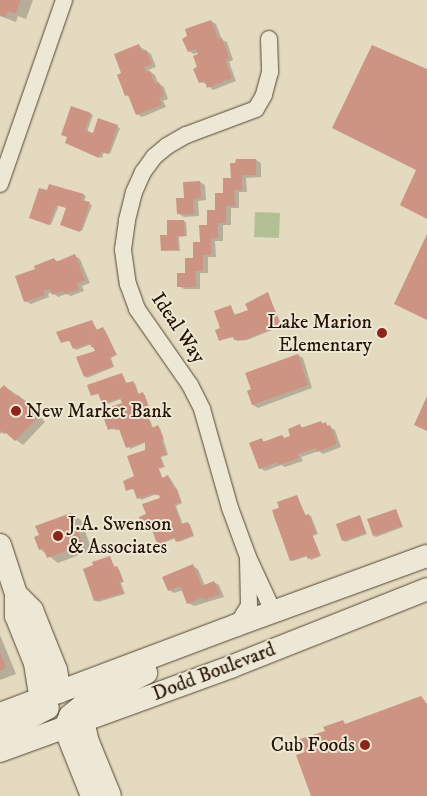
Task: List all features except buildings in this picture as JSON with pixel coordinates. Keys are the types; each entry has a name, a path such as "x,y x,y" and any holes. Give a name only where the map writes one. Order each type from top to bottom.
{"main road":[{"path":"0,545 16,594 32,610 56,670 50,696 56,700 46,710 0,733"},
{"name":"Dodd Boulevard","path":"0,714 237,624 427,556"},
{"name":"Dodd Boulevard","path":"0,751 233,666 427,589"},
{"path":"233,666 257,648 269,636 274,625 273,611"},
{"path":"92,796 70,716 83,705 157,667 188,644"},
{"path":"74,725 88,742 110,796"}],"street":[{"path":"0,184 64,0"},
{"name":"Ideal Way","path":"269,39 270,72 264,96 256,109 186,136 167,146 154,157 143,172 134,192 123,250 128,284 137,309 190,385 202,409 224,488 248,557 273,611"},
{"name":"Ideal Way","path":"237,624 249,606 248,557"}],"green space":[{"path":"255,212 280,213 279,238 254,237"}],"place":[{"name":"Lake Marion Elementary","path":"382,333"},
{"name":"New Market Bank","path":"16,411"},
{"name":"J.A. Swenson & Associates","path":"58,536"},
{"name":"Cub Foods","path":"365,745"}]}
